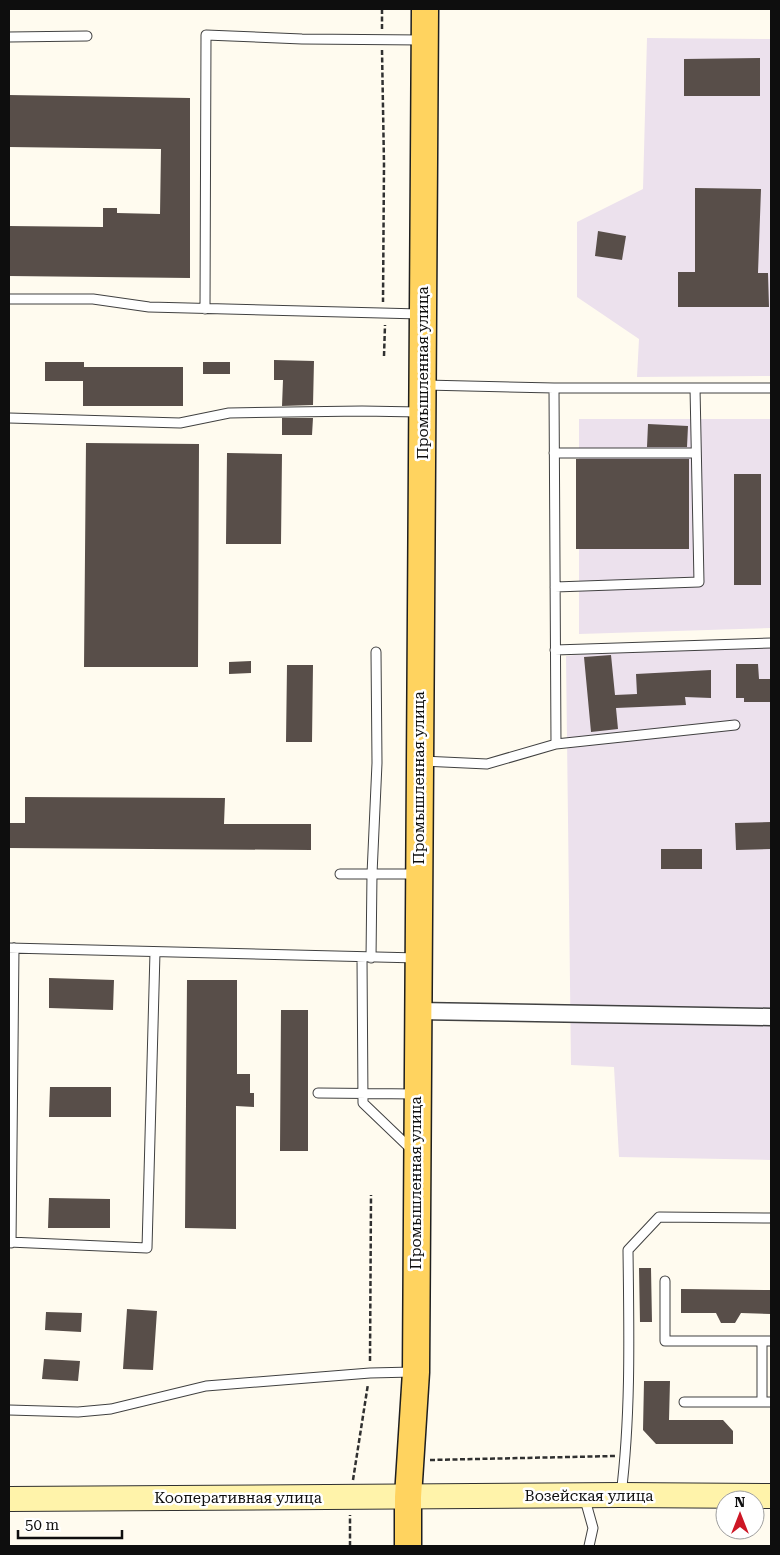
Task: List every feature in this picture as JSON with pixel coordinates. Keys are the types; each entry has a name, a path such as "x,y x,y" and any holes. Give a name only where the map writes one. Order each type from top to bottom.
{"main road":[{"name":"Промышленная улица","path":"408,1546 408,1497 416,1372 425,9"}],"street":[{"path":"417,1011 771,1017"},
{"name":"Возейская улица","path":"408,1497 771,1496"},
{"name":"Кооперативная улица","path":"9,1499 408,1497"}],"lane":[{"path":"205,309 206,35 302,39 425,40"},
{"path":"9,37 87,36"},
{"path":"9,299 93,299 149,307 323,313 423,314"},
{"path":"422,385 554,388 771,388"},
{"path":"554,388 556,744"},
{"path":"555,587 699,582 695,388"},
{"path":"9,418 180,422 229,413 422,412"},
{"path":"554,453 696,453"},
{"path":"555,650 771,644"},
{"path":"376,652 377,763 367,957 364,1103 416,1154"},
{"path":"420,760 487,764 556,744 735,725"},
{"path":"340,874 418,874"},
{"path":"155,952 146,1248 10,1242 12,948 418,958"},
{"path":"318,1093 417,1094"},
{"path":"621,1495 626,1456 629,1340 628,1250 659,1218 771,1218"},
{"path":"665,1281 665,1341 767,1341 767,1402 684,1402"},
{"path":"9,1410 78,1412 111,1409 206,1386 370,1373 416,1372"},
{"path":"584,1496 593,1528 589,1546"}],"path":[{"path":"382,9 384,164 382,295 385,314 384,356"},
{"path":"410,1461 626,1456"}],"shaded area":[{"path":"647,38 771,39 771,376 637,377 639,339 577,297 577,222 643,189"},
{"path":"579,419 771,419 771,628 579,634"},
{"path":"771,646 771,1160 619,1157 614,1067 571,1065 566,656 621,650"}],"building":[{"path":"760,58 760,96 684,96 684,59"},
{"path":"9,95 190,98 190,278 9,276 9,226 103,227 103,208 117,208 117,213 160,214 161,149 9,147"},
{"path":"695,188 761,189 758,273 768,273 769,307 678,307 678,272 695,272"},
{"path":"598,231 626,236 622,260 595,256"},
{"path":"274,360 314,361 313,405 282,406 283,380 274,380"},
{"path":"45,362 84,362 84,367 183,367 183,406 83,406 83,381 45,381"},
{"path":"203,362 230,362 230,374 203,374"},
{"path":"282,418 313,418 312,435 282,435"},
{"path":"648,424 688,426 687,447 647,447"},
{"path":"86,443 199,444 198,667 84,667"},
{"path":"227,453 282,454 281,544 226,544"},
{"path":"576,459 689,459 689,549 576,549"},
{"path":"734,474 761,474 761,585 734,585"},
{"path":"611,655 615,695 637,694 636,674 711,670 711,698 685,697 686,705 616,708 618,729 591,732 584,657"},
{"path":"251,661 251,673 229,674 229,662"},
{"path":"736,664 758,664 759,679 771,679 771,702 744,702 744,698 736,698"},
{"path":"287,665 313,665 312,742 286,742"},
{"path":"25,797 225,798 224,824 311,824 311,850 9,848 9,823 25,823"},
{"path":"771,822 771,849 736,850 735,823"},
{"path":"661,849 702,849 702,869 661,869"},
{"path":"49,978 114,980 113,1010 49,1008"},
{"path":"187,980 237,980 237,1074 250,1074 250,1093 254,1093 254,1107 236,1106 236,1229 185,1228"},
{"path":"281,1010 308,1010 308,1151 280,1151"},
{"path":"50,1087 111,1087 111,1117 49,1117"},
{"path":"49,1198 110,1199 110,1228 48,1228"},
{"path":"639,1268 651,1268 652,1322 640,1322"},
{"path":"681,1289 771,1290 771,1314 741,1313 735,1323 721,1323 716,1313 681,1313"},
{"path":"127,1309 157,1311 153,1370 123,1369"},
{"path":"46,1312 82,1313 81,1332 45,1330"},
{"path":"44,1359 80,1361 78,1381 42,1379"},
{"path":"644,1381 670,1381 669,1420 723,1420 733,1431 733,1444 656,1444 643,1430"}]}
